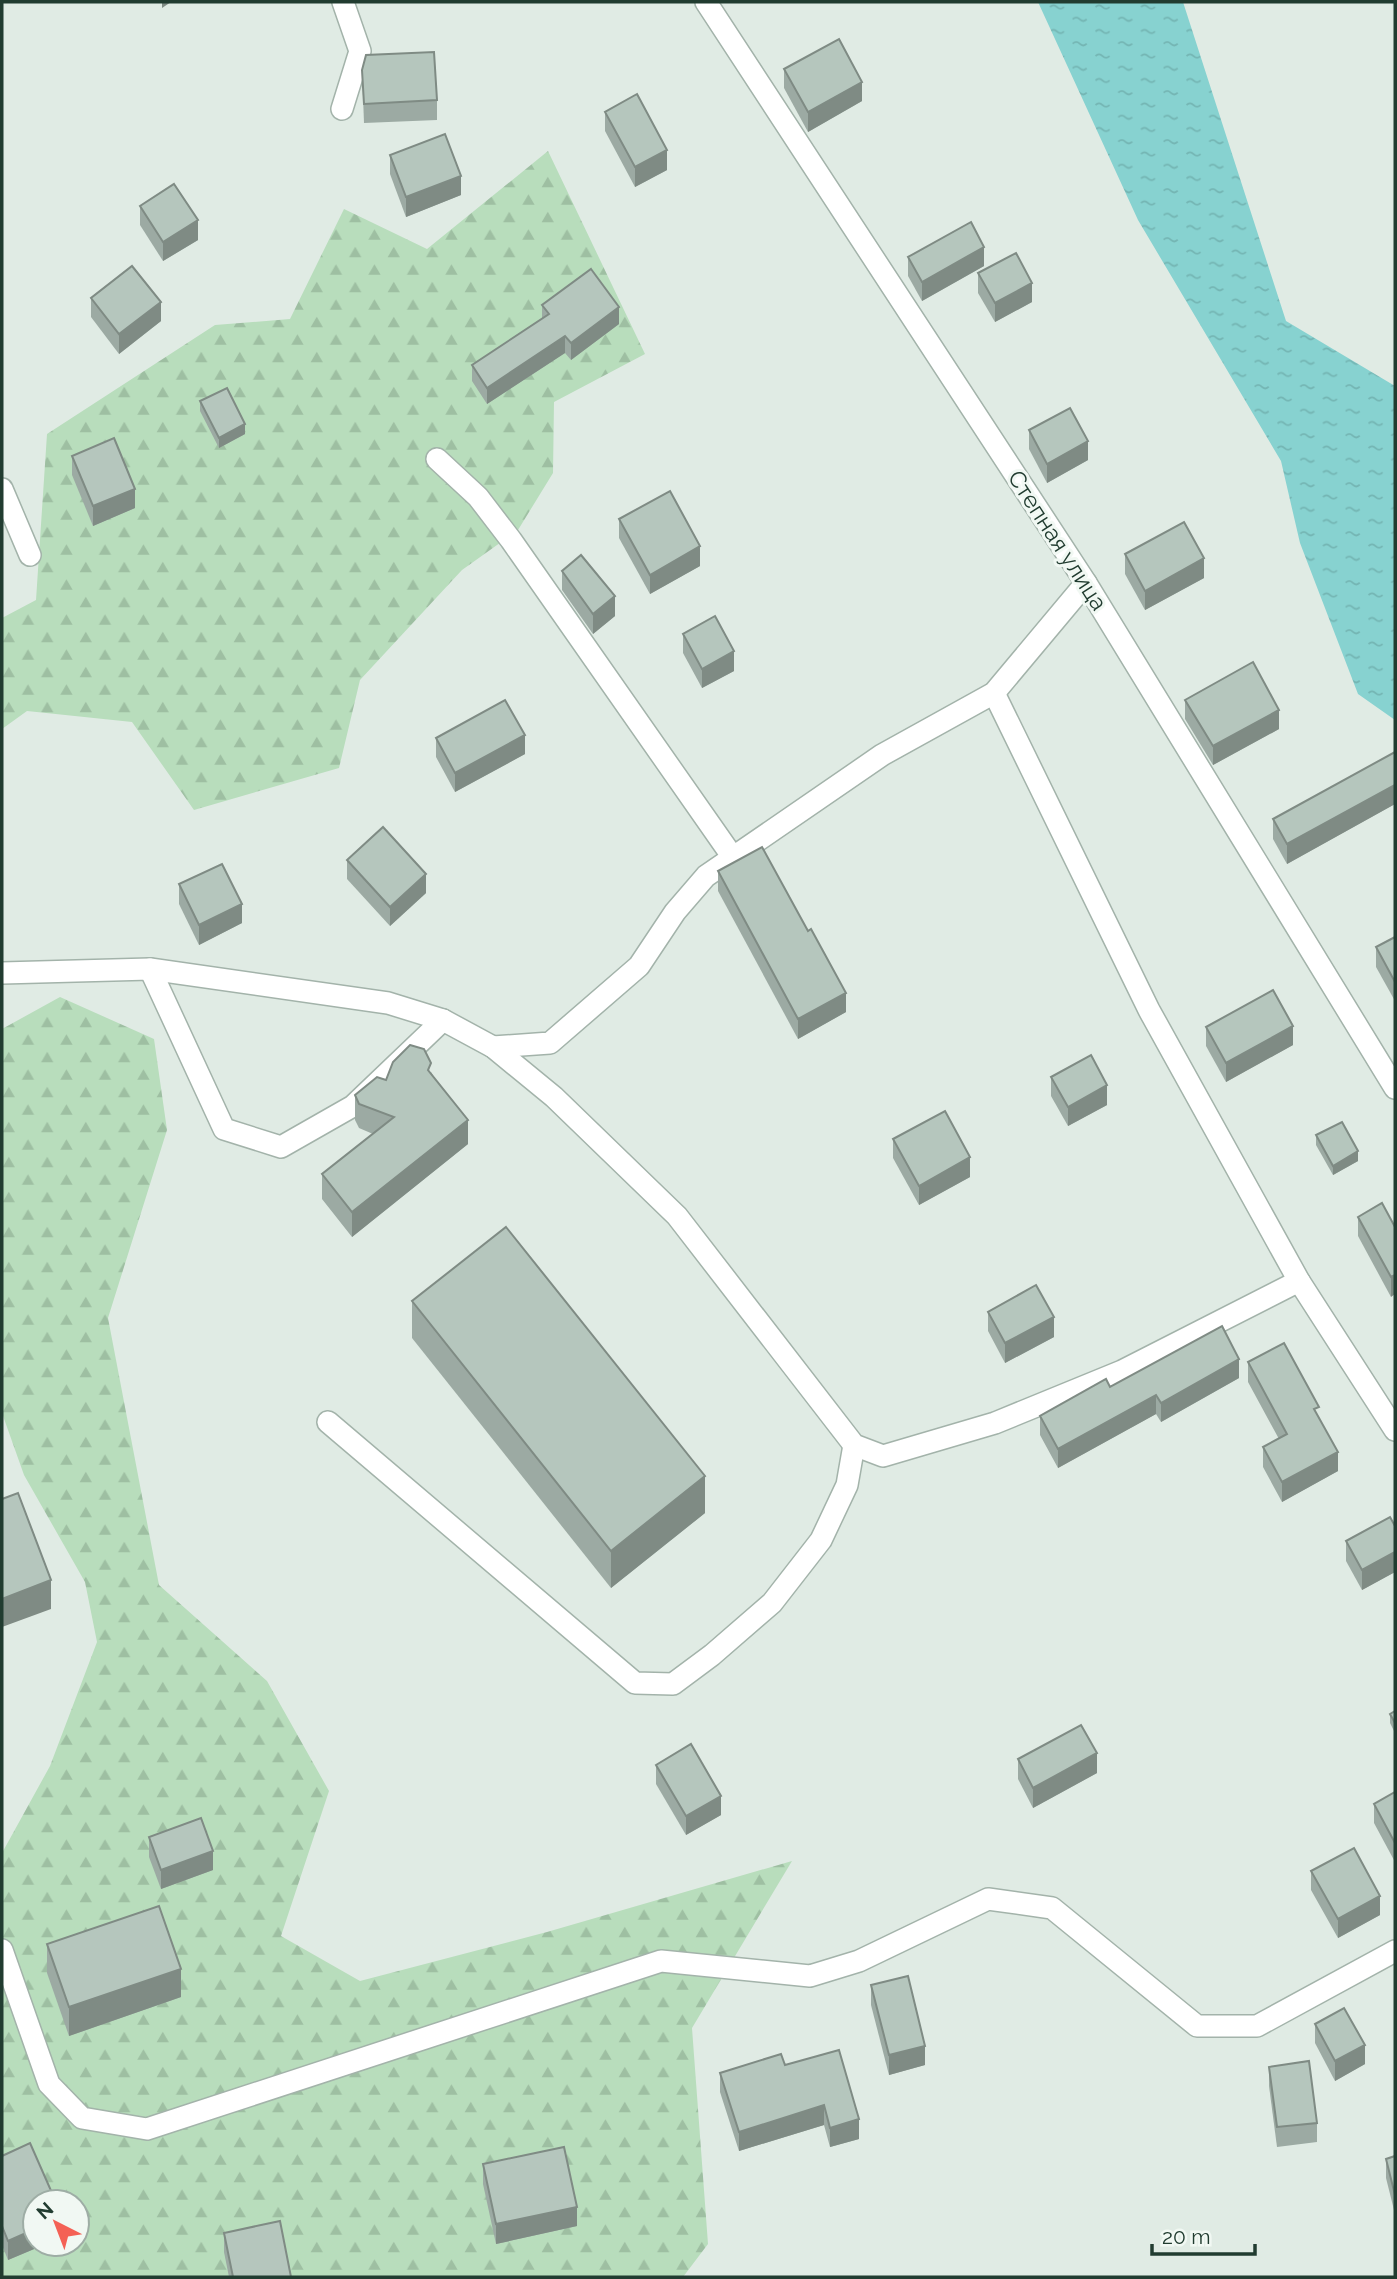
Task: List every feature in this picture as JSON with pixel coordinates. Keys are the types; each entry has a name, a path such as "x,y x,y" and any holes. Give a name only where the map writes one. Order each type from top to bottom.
{"street":[{"path":"342,109 360,51 343,2"},
{"name":"Степная улица","path":"706,2 1086,583 1395,1088"},
{"path":"437,459 478,497 511,540 732,856"},
{"path":"2,489 30,555"},
{"path":"494,1047 550,1043 639,966 675,912 706,876 882,755 994,693 1086,583"},
{"path":"994,693 1149,1010 1299,1281 1395,1430"},
{"path":"2,973 150,969 388,1003 443,1020 494,1047 554,1097 677,1216 854,1445 883,1456 995,1423 1122,1371 1299,1281"},
{"path":"150,969 224,1129 281,1147 353,1106 443,1020"},
{"path":"328,1422 635,1683 673,1684 712,1655 772,1603 821,1540 847,1485 854,1445"},
{"path":"2,1950 49,2084 82,2118 147,2129 661,1961 810,1976 859,1962 988,1899 1052,1908 1197,2026 1257,2026 1395,1951"}],"green space":[{"path":"548,151 645,354 554,402 553,473 518,530 462,570 360,680 339,768 194,810 132,722 27,711 2,729 2,618 36,600 47,434 215,325 290,319 344,209 427,249"},
{"path":"60,997 154,1039 167,1130 108,1318 159,1585 267,1681 329,1791 281,1936 360,1981 547,1932 792,1861 692,2028 708,2244 683,2277 2,2277 2,1853 50,1766 97,1642 85,1582 24,1475 2,1413 2,1029"}],"water":[{"path":"1038,2 1183,2 1286,321 1395,386 1395,720 1358,694 1300,543 1281,461 1138,220"}],"building":[{"path":"839,39 862,82 808,112 784,69"},
{"path":"434,52 437,100 364,104 362,70 366,55"},
{"path":"637,94 667,150 635,167 605,112"},
{"path":"445,134 461,176 406,197 390,155"},
{"path":"174,184 198,220 163,242 140,206"},
{"path":"971,222 984,247 922,282 908,257"},
{"path":"1016,253 1032,283 995,303 978,273"},
{"path":"132,266 161,302 119,334 91,298"},
{"path":"591,269 619,307 571,343 565,336 487,388 472,365 549,314 542,305"},
{"path":"227,388 245,424 219,438 200,401"},
{"path":"1070,408 1088,441 1047,464 1029,430"},
{"path":"114,438 135,489 93,506 72,456"},
{"path":"670,491 700,546 650,575 619,519"},
{"path":"1184,522 1204,558 1145,591 1125,554"},
{"path":"581,555 615,596 593,614 562,571"},
{"path":"715,616 734,651 702,669 683,634"},
{"path":"1253,662 1279,710 1213,746 1185,700"},
{"path":"505,700 525,735 455,773 436,738"},
{"path":"1395,752 1395,785 1287,844 1273,819"},
{"path":"383,827 426,874 390,907 347,860"},
{"path":"762,847 846,993 798,1019 718,871"},
{"path":"222,864 242,904 199,925 179,884"},
{"path":"1395,937 1395,982 1376,947"},
{"path":"1273,990 1293,1026 1226,1063 1206,1027"},
{"path":"410,1045 424,1049 431,1063 428,1070 468,1120 352,1212 322,1174 394,1117 359,1104 355,1095 377,1077 386,1080 393,1062"},
{"path":"1091,1055 1107,1085 1068,1107 1051,1077"},
{"path":"945,1111 970,1157 919,1186 893,1139"},
{"path":"1342,1122 1358,1151 1333,1166 1316,1135"},
{"path":"1382,1203 1395,1227 1395,1275 1391,1277 1358,1217"},
{"path":"506,1227 705,1476 611,1551 412,1301"},
{"path":"1036,1285 1054,1317 1005,1343 988,1312"},
{"path":"1222,1326 1239,1359 1161,1403 1156,1395 1058,1449 1040,1416 1106,1379 1110,1387"},
{"path":"1284,1343 1319,1407 1314,1409 1338,1452 1282,1482 1263,1447 1287,1434 1248,1362"},
{"path":"18,1493 51,1580 2,1599 2,1499"},
{"path":"1390,1517 1395,1526 1395,1552 1362,1570 1346,1541"},
{"path":"1081,1725 1097,1753 1033,1788 1018,1759"},
{"path":"691,1744 721,1796 686,1816 656,1765"},
{"path":"1395,1792 1395,1843 1374,1804"},
{"path":"201,1818 213,1851 161,1870 149,1837"},
{"path":"1354,1848 1380,1896 1338,1919 1311,1871"},
{"path":"159,1906 181,1969 69,2007 47,1944"},
{"path":"908,1976 925,2046 889,2055 871,1985"},
{"path":"1344,2008 1365,2045 1335,2061 1315,2024"},
{"path":"839,2050 859,2119 830,2128 824,2105 739,2132 720,2073 781,2054 785,2065"},
{"path":"1309,2061 1317,2123 1277,2127 1269,2067"},
{"path":"30,2143 50,2188 21,2188 21,2235 8,2241 2,2226 2,2156"},
{"path":"564,2147 577,2207 496,2224 483,2164"},
{"path":"1395,2156 1395,2195 1386,2159"},
{"path":"280,2221 291,2277 233,2277 224,2233"}]}
